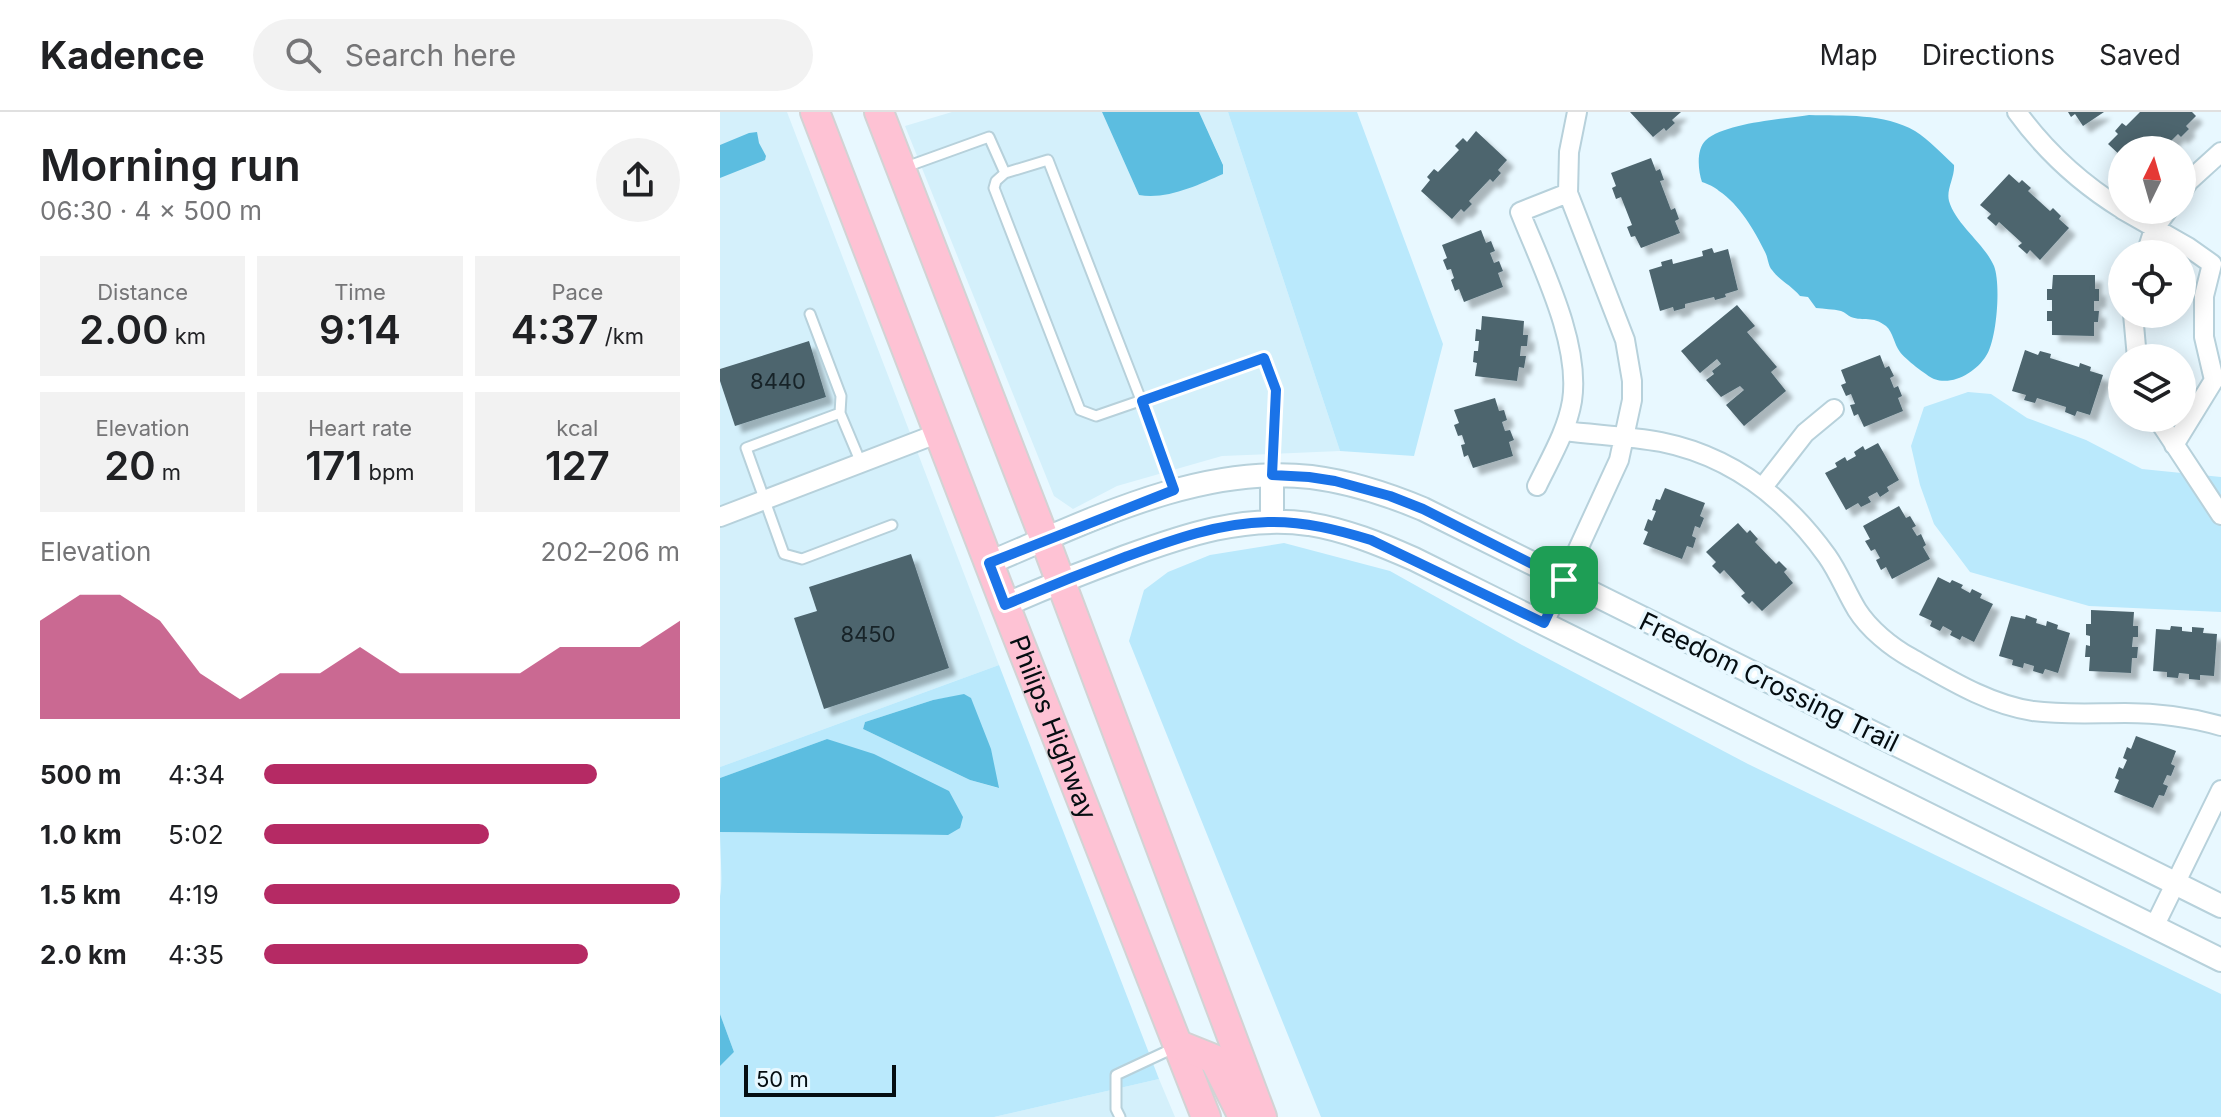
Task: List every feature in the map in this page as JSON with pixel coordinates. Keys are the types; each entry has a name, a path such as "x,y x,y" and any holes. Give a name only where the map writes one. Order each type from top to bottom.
{"main road":[{"name":"Philips Highway","path":"815,112 1206,1117"},
{"path":"879,112 1045,540 1262,1117"},
{"path":"1179,1045 1214,1059 1243,1117"}],"street":[{"path":"1544,623 1619,460 1632,400 1625,340 1568,193 1569,152 1577,112"},
{"path":"2017,112 2052,154 2091,190 2108,201"},
{"path":"2196,175 2221,152"},
{"path":"1537,486 1564,431 1572,399 1572,360 1561,317 1520,212 1568,193"},
{"path":"2146,224 2212,264 2204,296 2204,337 2214,380 2174,445"},
{"path":"2150,240 2158,224"},
{"path":"1763,487 1805,433 1834,409"},
{"path":"1564,431 1662,442 1742,473 1763,487 1801,523 1829,559 1859,613 1880,636 1907,656 1988,698 2030,710 2068,714 2166,715 2221,726"},
{"path":"2166,432 2221,515"},
{"path":"721,514 939,433"},
{"path":"1272,475 1272,521"},
{"name":"Freedom Crossing Trail","path":"989,563 1174,490 1220,480 1272,475 1309,477 1390,496 1423,509 2221,906"},
{"name":"Freedom Crossing Trail","path":"1005,605 1060,581 1211,528 1272,521 1343,531 1371,540 1544,623 2221,960"},
{"path":"2154,927 2221,790"}],"lane":[{"path":"901,169 989,137 1005,173"},
{"path":"1174,490 1142,401 1048,160 1005,173 996,181 994,188 1080,410 1096,416 1142,401 1264,358 1276,390 1272,475"},
{"path":"810,314 841,396 840,413 861,463"},
{"path":"840,413 746,448 784,554 802,559 892,525"},
{"path":"1120,1117 1116,1109 1116,1075 1179,1045"}],"shaded area":[{"path":"720,112 787,112 999,665 720,767"},
{"path":"952,112 1102,112 1139,195 1223,164 1199,112 1228,112 1340,451 1222,456 1117,486 1073,509 1054,496 905,126"},
{"path":"1228,112 1357,112 1443,344 1414,456 1340,451"},
{"path":"1968,392 1991,394 2027,418 2086,440 2142,469 2221,477 2221,612 2089,606 1970,572 1934,524 1911,446 1924,407"},
{"path":"1284,543 1390,571 1522,645 1748,764 2221,994 2221,1117 1321,1117 1129,641 1144,590 1168,572 1210,555"},
{"path":"999,665 1159,1079 994,1117 720,1117 720,1066 734,1052 720,1014 720,832 947,835 827,739 720,778 720,767","holes":["964,695 998,788 970,780 863,729 865,722 933,700"]},
{"path":"1159,1079 1175,1117 994,1117"}],"water":[{"path":"1102,112 1199,112 1223,165 1223,174 1171,193 1139,195"},
{"path":"1809,115 1864,117 1903,125 1915,131 1954,165 1949,201 1994,266 1997,285 1995,325 1990,348 1982,362 1970,372 1949,381 1934,379 1902,355 1888,329 1881,323 1841,311 1816,308 1808,297 1800,296 1772,270 1756,235 1733,203 1716,188 1702,182 1699,154 1706,140 1715,134 1755,123"},
{"path":"757,132 765,160 720,178 720,145"},
{"path":"964,694 971,698 991,749 999,788 970,780 863,729 865,722 933,700"},
{"path":"827,739 874,754 949,791 963,817 960,828 948,835 720,832 720,778"},
{"path":"720,1014 734,1052 720,1066"}],"building":[{"path":"1630,112 1681,112 1672,120 1675,123 1653,137"},
{"path":"2068,112 2104,112 2083,126 2075,114 2071,117"},
{"path":"2140,112 2192,112 2196,116 2186,126 2189,129 2182,136 2116,136 2115,131 2122,123 2126,126"},
{"path":"1476,131 1507,160 1493,182 1490,179 1469,201 1472,204 1464,212 1461,209 1452,219 1421,191 1434,169 1438,172 1459,150 1455,146 1463,138 1467,142"},
{"path":"1651,158 1656,171 1660,169 1664,180 1660,181 1671,210 1675,208 1679,219 1675,221 1680,233 1641,248 1627,227 1632,225 1621,197 1616,199 1612,188 1616,186 1611,173"},
{"path":"2009,174 2031,188 2028,191 2050,211 2053,208 2069,228 2040,260 2030,250 2027,254 2018,246 2022,243 1999,222 1996,226 1987,218 1991,214 1980,205"},
{"path":"1481,230 1486,243 1491,241 1495,251 1490,253 1494,263 1499,261 1503,271 1498,273 1503,287 1464,302 1459,289 1455,291 1451,269 1447,270 1443,260 1447,258 1442,245"},
{"path":"1712,248 1714,253 1728,249 1738,290 1715,300 1714,297 1685,304 1685,308 1674,311 1673,307 1660,311 1649,270 1672,259 1673,264 1703,256 1702,251"},
{"path":"2053,275 2095,275 2099,301 2094,301 2094,311 2099,311 2098,322 2094,322 2094,336 2052,335 2052,321 2047,321 2047,311 2052,311 2052,300 2047,300 2047,289 2052,289"},
{"path":"1737,305 1755,326 1747,332 1777,367 1771,372 1786,391 1744,426 1726,405 1744,390 1740,386 1721,397 1706,380 1721,364 1717,359 1700,373 1681,351"},
{"path":"1482,316 1524,321 1523,335 1528,335 1527,346 1521,346 1520,356 1526,356 1524,368 1519,367 1517,381 1475,376 1477,363 1473,362 1474,351 1478,351 1479,341 1475,341 1476,329 1481,330"},
{"path":"809,341 826,397 735,426 720,381 720,369"},
{"path":"2025,350 2038,355 2040,351 2051,354 2050,358 2079,367 2080,363 2091,367 2090,371 2103,375 2090,415 2077,411 2075,416 2065,412 2066,407 2037,398 2035,403 2024,400 2026,395 2012,391"},
{"path":"1880,355 1885,368 1889,366 1894,376 1890,378 1902,396 1898,398 1903,411 1864,427 1858,414 1854,416 1850,405 1855,404 1851,394 1846,396 1841,385 1846,383 1841,370"},
{"path":"1495,398 1499,411 1504,410 1507,420 1502,422 1505,431 1510,430 1514,440 1509,442 1513,456 1473,468 1468,455 1464,457 1461,445 1465,444 1454,425 1459,423 1454,410"},
{"path":"1878,443 1899,480 1887,487 1889,491 1880,497 1877,492 1868,497 1871,502 1861,507 1858,503 1846,510 1825,473 1837,467 1835,463 1845,457 1847,461 1856,456 1854,452 1863,446 1865,450"},
{"path":"1665,488 1705,503 1700,516 1704,518 1700,528 1695,526 1692,536 1696,538 1693,548 1687,546 1682,559 1643,544 1648,532 1644,530 1648,519 1652,521 1656,499 1660,500"},
{"path":"1899,506 1906,518 1910,516 1916,526 1912,528 1917,536 1921,534 1926,545 1923,547 1930,559 1892,579 1886,567 1881,570 1876,560 1880,558 1865,541 1870,539 1863,526"},
{"path":"1738,523 1747,533 1750,530 1758,539 1755,542 1776,564 1779,561 1787,569 1784,572 1793,583 1762,611 1741,596 1745,593 1724,570 1720,574 1712,566 1716,562 1706,552"},
{"path":"911,554 949,668 824,709 794,618 817,611 809,587"},
{"path":"1938,577 1963,585 1961,588 1970,593 1972,589 1982,594 1980,598 1993,604 1974,642 1950,635 1952,631 1943,626 1940,631 1930,626 1932,621 1919,615"},
{"path":"2091,610 2134,612 2133,626 2138,626 2138,637 2133,637 2132,647 2138,647 2137,658 2132,658 2131,673 2089,671 2090,657 2085,657 2090,636 2086,635 2086,624 2091,624"},
{"path":"2026,615 2037,619 2036,623 2046,626 2047,621 2058,625 2057,629 2070,633 2058,673 2045,669 2043,674 2033,671 2034,666 2024,663 2023,668 2012,665 2013,660 1999,656 2011,616 2025,619"},
{"path":"2171,626 2192,632 2192,627 2204,628 2203,633 2217,634 2214,676 2200,675 2200,680 2189,679 2189,674 2179,673 2178,678 2167,677 2167,672 2153,671 2156,629 2170,630"},
{"path":"2136,736 2176,751 2171,764 2175,766 2163,784 2168,786 2164,796 2159,795 2153,808 2114,792 2119,780 2115,778 2119,767 2123,769 2127,747 2131,749"}],"route":[{"path":"1264,358 1276,390 1272,475 1335,481 1390,496 1423,509 1564,580 1544,623 1371,540 1309,524 1272,521 1211,528 1060,581 1005,605 989,563 1174,490 1142,401 1264,358"}]}
